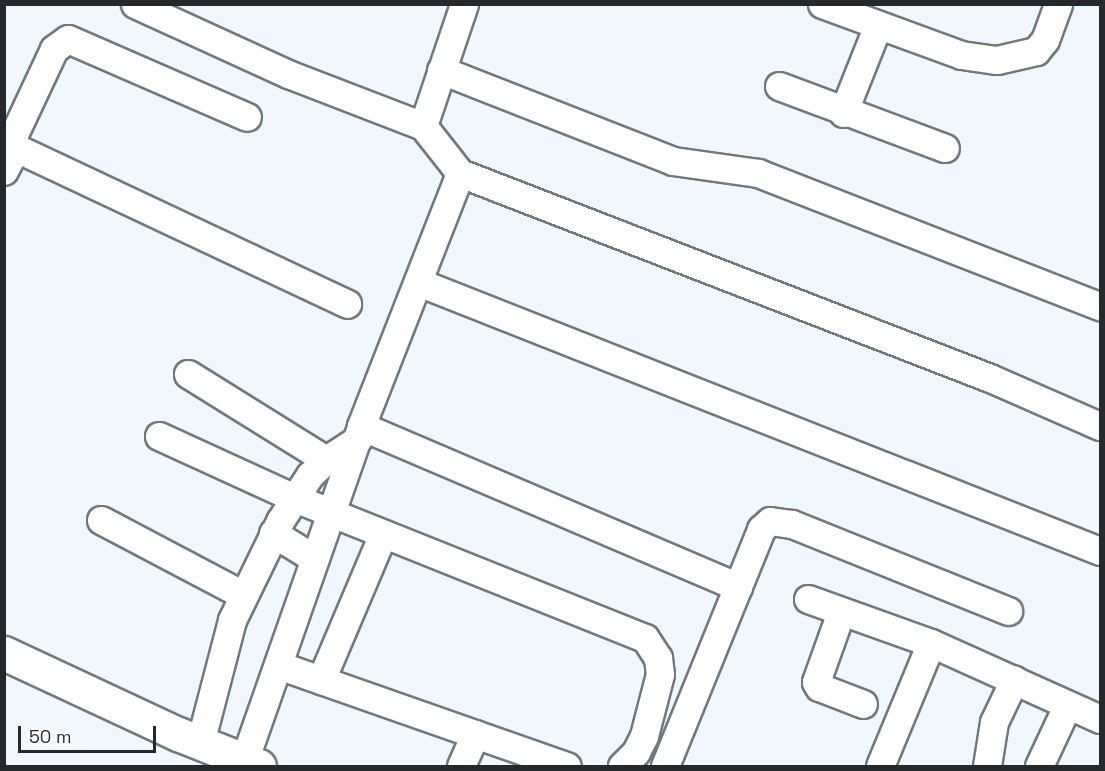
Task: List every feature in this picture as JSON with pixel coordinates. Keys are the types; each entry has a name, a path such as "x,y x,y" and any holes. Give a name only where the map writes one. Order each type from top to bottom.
{"main road":[{"path":"4,653 251,764"}],"street":[{"path":"135,4 288,74 423,126 460,173 990,378 1101,426"},
{"path":"423,126 464,4"},
{"path":"822,4 961,55 997,60 1036,51 1045,40 1058,4"},
{"path":"843,113 878,26"},
{"path":"247,117 68,39 54,49 9,152 347,304"},
{"path":"441,70 673,161 702,168 733,168 758,173 1101,306"},
{"path":"779,86 843,113 945,148"},
{"path":"251,764 278,664 315,559 360,432 460,173"},
{"path":"418,282 1101,551"},
{"path":"188,374 326,460"},
{"path":"200,743 223,647 243,595 273,533 292,497 326,460 360,432"},
{"path":"360,432 738,586"},
{"path":"159,436 292,497 629,630 653,645 660,674 657,690 640,744 622,766"},
{"path":"665,766 761,529 776,519 1008,611"},
{"path":"101,520 243,595"},
{"path":"273,533 315,559"},
{"path":"321,680 384,534"},
{"path":"808,599 931,643 1101,719"},
{"path":"841,612 816,682 819,687 863,704"},
{"path":"880,766 931,643"},
{"path":"278,664 567,766"},
{"path":"987,766 994,722 1014,680"},
{"path":"1039,766 1067,705"},
{"path":"460,766 475,734"}]}
